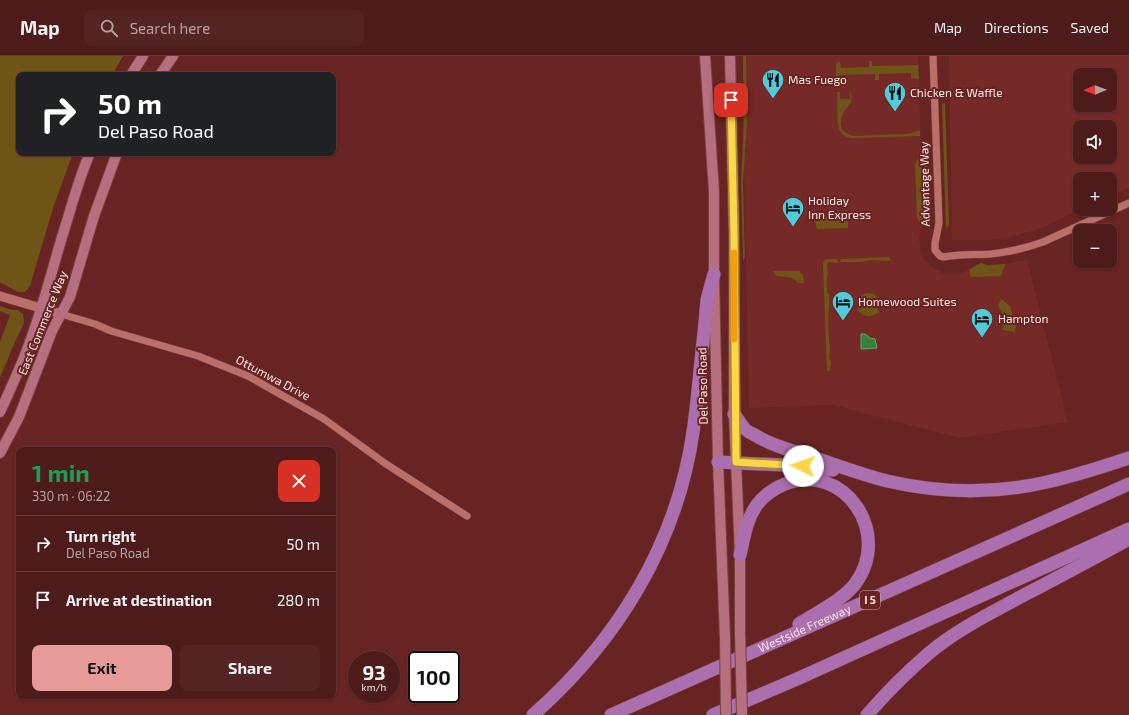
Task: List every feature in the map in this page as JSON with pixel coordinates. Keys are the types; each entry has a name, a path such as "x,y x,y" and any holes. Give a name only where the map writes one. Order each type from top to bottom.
{"highway":[{"path":"533,715 584,664 621,617 637,591 661,544 680,493 693,433 707,300 714,274"},
{"path":"734,414 745,430 764,441 866,475 919,487 947,490 992,490 1020,487 1072,476 1129,458"},
{"path":"718,462 803,466 866,475"},
{"path":"740,555 747,525 756,506 762,499 775,489 788,483 798,481 808,480 820,482 840,490 856,505 862,514 868,532 869,543 866,565 855,585 840,598 760,648"},
{"name":"Westside Freeway","path":"611,715 1129,484"},
{"path":"713,715 797,679 1129,529"},
{"path":"867,715 904,676 928,654 953,635 1129,539"},
{"path":"734,715 797,679"}],"main road":[{"path":"133,72 143,56"},
{"path":"162,72 173,56"},
{"name":"Del Paso Road","path":"705,56 714,191 714,274 718,462 726,715"},
{"path":"730,56 734,233 734,414 740,555 742,715"},
{"name":"East Commerce Way","path":"0,412 28,347 89,156"},
{"name":"East Commerce Way","path":"0,453 20,417 52,331 70,297 94,216 117,156"}],"street":[{"name":"Advantage Way","path":"933,56 938,222 935,250 940,256 992,254 1009,252 1031,246 1129,203"},
{"name":"Ottumwa Drive","path":"0,296 95,324 111,331 198,356 248,376 324,419 386,464 467,516"}],"shaded area":[{"path":"0,56 123,56 114,72 16,72 16,156 72,156 53,208 30,286 25,292 18,292 0,282"},
{"path":"743,56 918,56 923,212 927,218 921,229 919,239 921,251 925,261 934,269 945,274 960,274 977,264 992,266 1027,260 1068,422 960,438 833,405 749,408"},
{"path":"743,56 746,56 747,121 743,182 745,257 743,261 741,182 744,119"},
{"path":"949,56 1129,56 1129,188 1117,193 1117,172 1073,172 1073,213 1039,229 1006,238 987,240 952,240"},
{"path":"869,61 872,61 872,66 918,65 919,79 911,78 911,73 879,74 879,80 875,80 875,74 839,75 839,80 836,81 836,64 838,62 840,62 841,68 869,67"},
{"path":"837,92 840,92 840,99 850,99 851,92 851,102 843,113 841,121 843,130 849,134 853,136 908,134 920,130 920,136 849,138 841,133 839,128"},
{"path":"945,103 949,224 946,229 942,104"},
{"path":"921,154 923,211 928,218 923,227 917,218 915,164"},
{"path":"924,160 927,160 929,215 925,209"},
{"path":"825,216 829,218 834,216 839,219 845,216 848,217 848,228 817,229 814,217 819,219"},
{"path":"889,257 891,261 872,260 862,262 840,262 841,259"},
{"path":"826,259 837,259 838,263 829,262 827,265 827,292 829,295 829,358 831,362 830,371 827,371 823,264"},
{"path":"981,263 987,265 1005,264 1001,276 971,277 969,270"},
{"path":"773,271 799,271 803,275 804,283 798,283 793,278 777,276"},
{"path":"867,293 874,294 878,297 876,304 879,312 872,316 862,314 857,307 859,299"},
{"path":"1001,299 1010,306 1016,327 1015,332 1002,330 1004,318 998,305"},
{"path":"0,306 17,310 23,314 24,323 0,378 0,342 10,315 0,311"},
{"path":"861,334 865,334 870,338 875,339 877,348 861,349"}],"slow traffic":[{"path":"734,253 734,339"}],"place":[{"name":"Mas Fuego","path":"773,100"},
{"name":"Chicken & Waffle","path":"895,112"},
{"name":"Holiday Inn Express","path":"793,228"},
{"name":"Homewood Suites","path":"843,322"},
{"name":"Hampton","path":"982,338"}],"route":[{"path":"731,100 734,233 734,414 736,462 803,466"}]}
